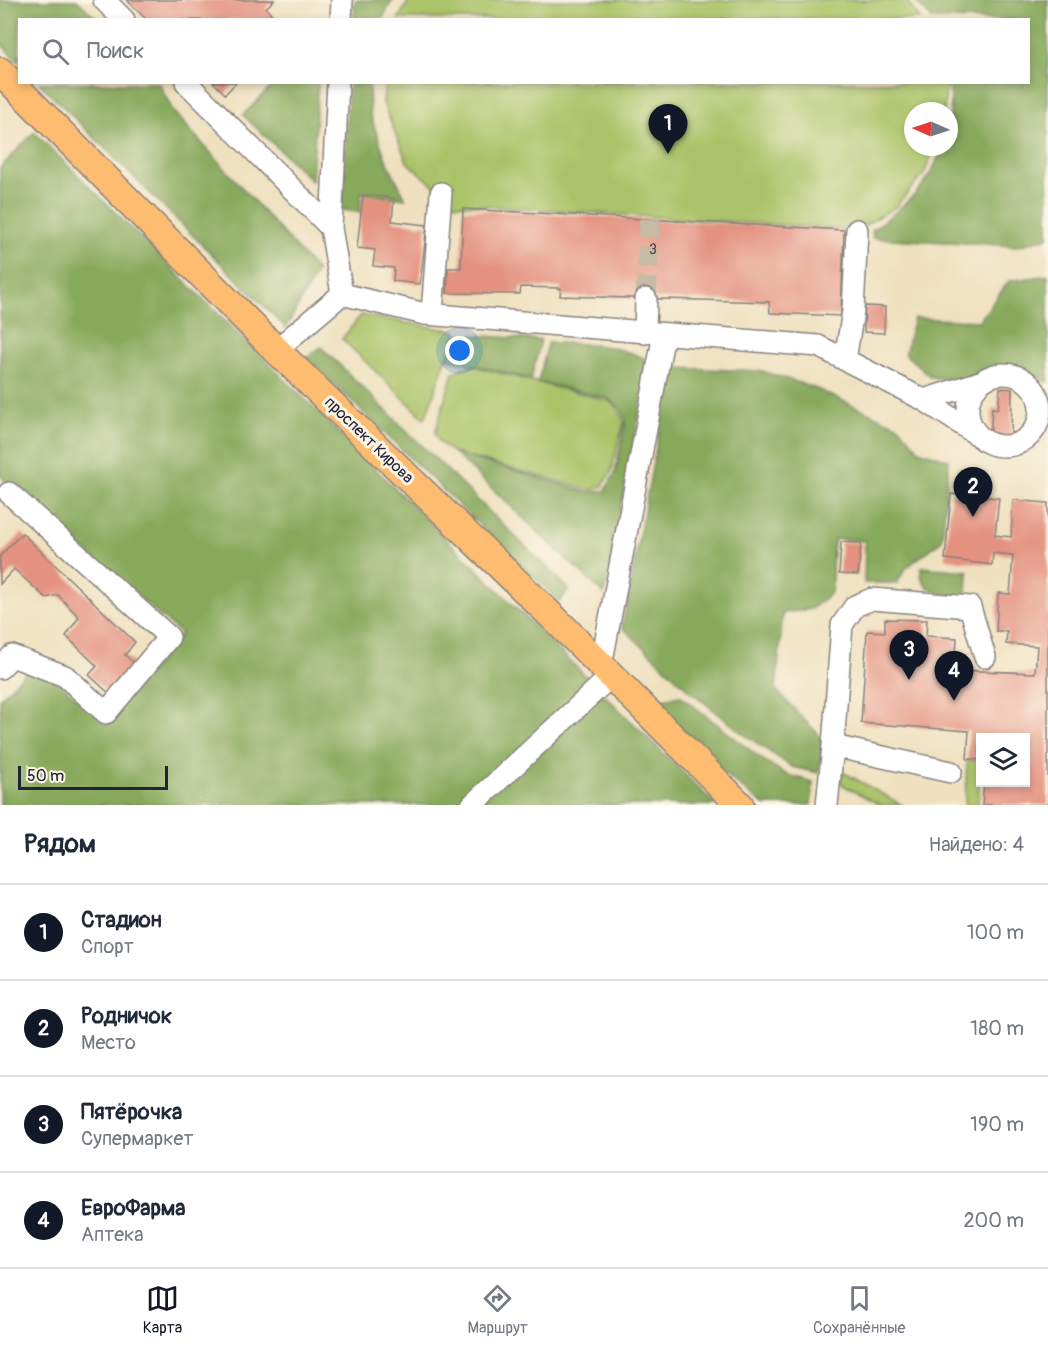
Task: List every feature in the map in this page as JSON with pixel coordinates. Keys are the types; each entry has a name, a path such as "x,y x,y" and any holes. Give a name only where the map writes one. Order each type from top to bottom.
{"main road":[{"name":"проспект Кирова","path":"0,71 276,350 606,671 740,805"}],"lane":[{"path":"104,0 122,18"},
{"path":"341,18 342,0"},
{"path":"188,84 331,228"},
{"path":"338,84 331,228 342,294"},
{"path":"432,314 441,193"},
{"path":"844,360 854,311 857,230"},
{"path":"276,350 342,294"},
{"path":"342,294 432,314 818,346 924,400 981,439 996,446 1014,445 1028,438 1034,430 1040,407 1036,394 1022,379 1000,375 924,400"},
{"path":"472,805 606,671 654,334 646,299"},
{"path":"976,434 968,416 969,402 977,386 983,381"},
{"path":"0,668 12,656 65,676 106,713 169,637 9,493"},
{"path":"827,805 842,625 855,606 872,598 970,607 985,657"},
{"path":"833,746 951,772"}],"green space":[{"path":"0,0 77,0 96,18 18,18 18,62 0,43"},
{"path":"355,0 393,0 383,18 354,18"},
{"path":"409,0 906,0 919,18 399,18"},
{"path":"914,0 1048,0 1048,237 1018,246 873,238 872,230 915,195 939,156 958,156 958,102 951,102 948,84 1030,84 1030,18 931,18"},
{"path":"40,84 160,84 173,111 317,271 286,328"},
{"path":"274,84 318,84 312,181 243,115"},
{"path":"349,84 369,84 370,114 385,157 406,199 361,193 360,212 341,210"},
{"path":"385,84 945,84 946,89 945,102 904,102 904,156 931,156 924,174 895,207 857,230 455,204 407,162 383,103"},
{"path":"34,132 716,805 0,805 0,698 35,663 107,723 181,634 0,476 0,168"},
{"path":"1048,275 1048,383 1028,370 995,365 964,381 931,377 905,354 914,318 979,321 1009,281"},
{"path":"361,315 456,331 425,419 342,339"},
{"path":"457,334 541,340 531,379 448,359"},
{"path":"548,343 597,345 644,358 646,380 604,594 454,453 587,492 605,491 615,473 626,421 620,408 607,398 538,382"},
{"path":"321,347 569,589 559,602 307,358"},
{"path":"473,366 609,401 617,408 624,422 611,473 602,487 591,490 454,453 440,443 435,433 453,373"},
{"path":"671,368 762,371 812,387 899,426 919,450 949,460 942,540 906,568 897,583 864,583 865,541 835,539 831,593 811,609 783,613 776,690 823,739 819,773 792,767 742,733 690,691 622,627"},
{"path":"921,567 968,571 967,597 951,596 929,588 921,576"},
{"path":"681,696 763,760 785,774 813,782 811,805 764,805 727,776 654,700"},
{"path":"967,760 976,761 978,805 965,805"},
{"path":"841,771 902,805 880,805 841,784"}],"building":[{"path":"127,0 274,0 266,8 275,18 145,18"},
{"path":"215,84 235,84 225,94"},
{"path":"363,195 394,198 392,221 427,225 420,284 393,281 394,268 373,266 375,250 357,248"},
{"path":"463,209 844,230 841,316 770,313 769,302 560,296 561,288 521,287 520,294 447,293 448,268 461,268"},
{"path":"865,306 885,307 884,333 864,332"},
{"path":"1000,388 1012,389 1011,442 990,441 992,408 998,409"},
{"path":"951,494 999,498 995,535 1011,537 1013,500 1048,503 1048,805 982,805 984,787 1030,787 1030,733 976,733 976,760 967,759 969,731 861,723 867,631 885,632 885,619 927,620 926,636 957,638 955,670 1035,673 1037,646 1006,644 1007,631 996,631 998,593 1010,594 1013,555 993,553 992,565 945,559"},
{"path":"22,533 135,642 125,655 138,667 112,696 89,675 97,666 66,636 79,617 58,595 46,598 14,569 0,584 0,556"},
{"path":"841,542 861,543 858,575 839,574"}],"tunnel":[{"path":"646,299 650,219"}],"place":[{"name":"Стадион","path":"668,154"},
{"name":"Родничок","path":"973,517"},
{"name":"Пятёрочка","path":"909,680"},
{"name":"ЕвроФарма","path":"954,701"}]}
